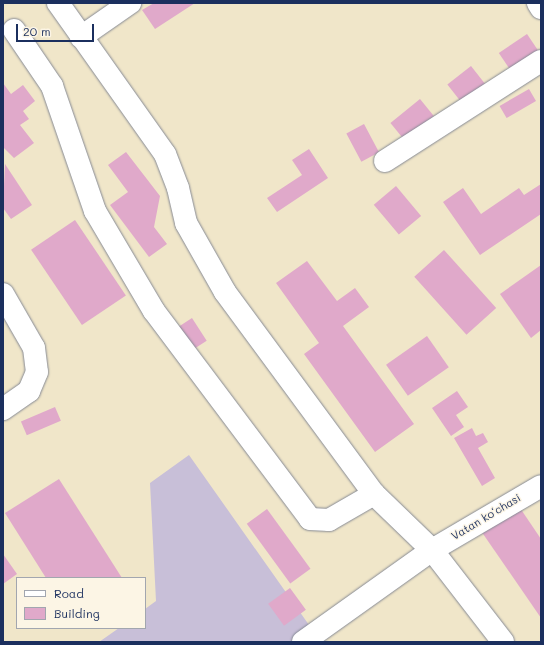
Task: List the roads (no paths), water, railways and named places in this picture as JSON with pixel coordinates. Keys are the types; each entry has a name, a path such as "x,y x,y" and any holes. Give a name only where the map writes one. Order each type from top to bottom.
{"street":[{"path":"58,3 165,154 178,188 186,223 225,292 374,494 432,550 503,642"},
{"path":"82,37 130,3"},
{"path":"538,3 541,8"},
{"path":"14,30 52,86 95,211 154,311 310,519 329,520 374,494"},
{"path":"385,161 541,61"},
{"path":"3,294 34,348 37,372 29,391 3,409"},
{"name":"Vatan koʻchasi","path":"304,642 432,550 541,486"}]}
